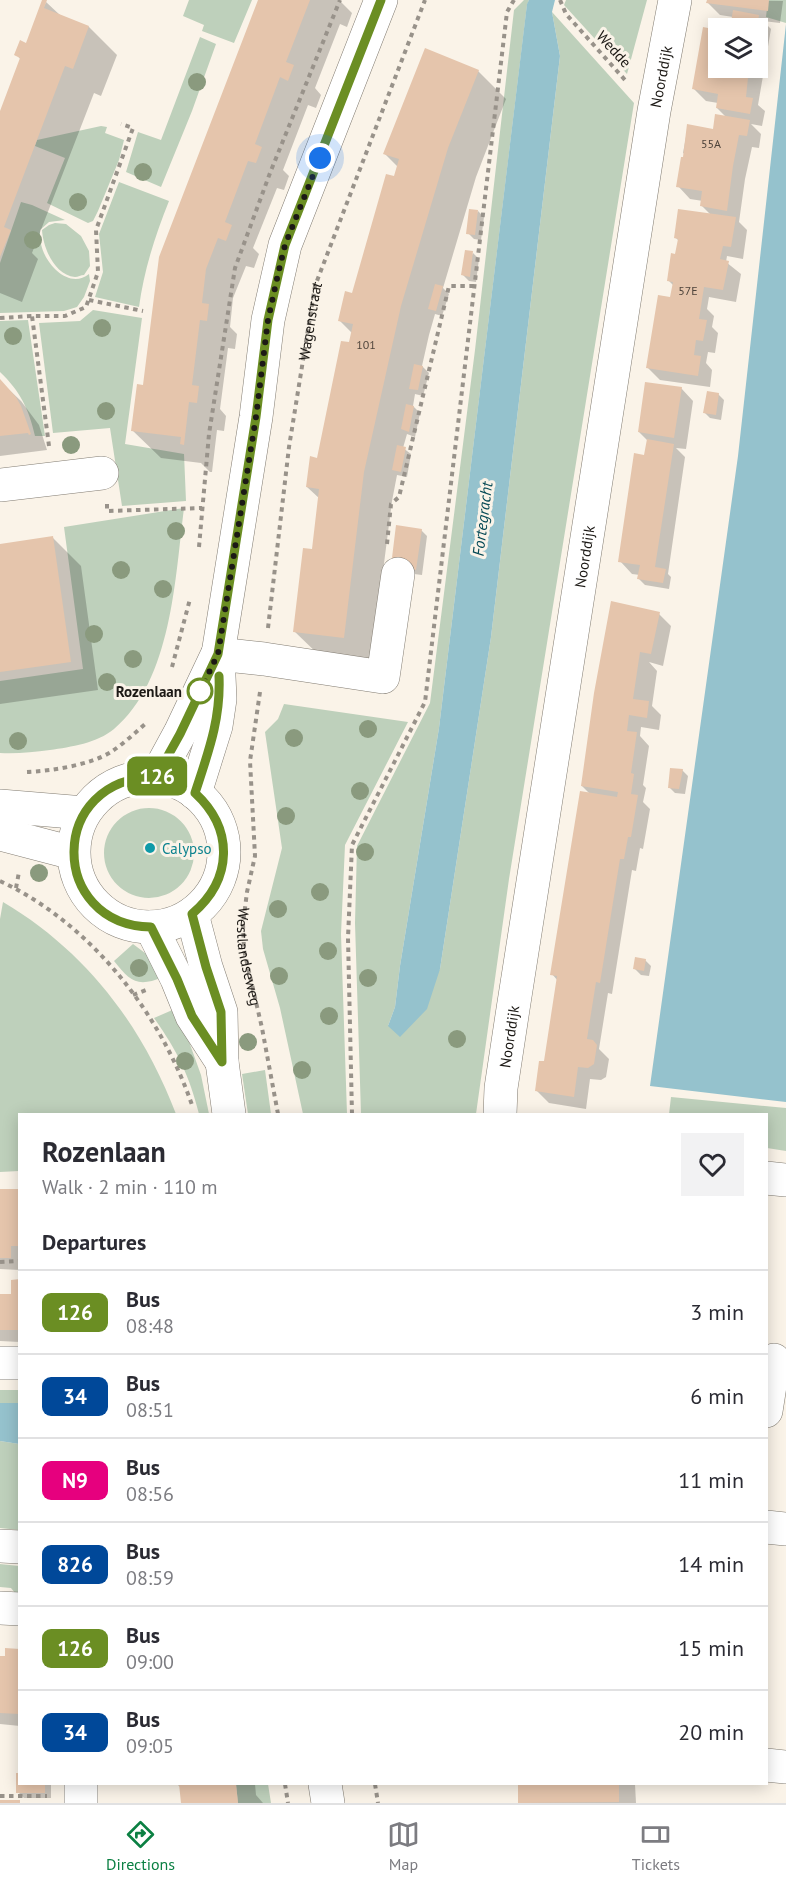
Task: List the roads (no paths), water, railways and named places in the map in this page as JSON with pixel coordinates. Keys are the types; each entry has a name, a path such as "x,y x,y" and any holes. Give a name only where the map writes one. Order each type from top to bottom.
{"street":[{"path":"195,793 216,726 220,699 218,654 256,417 268,320 285,245 381,0"},
{"name":"Noorddijk","path":"500,1113 501,1088 513,1009 654,111 675,0"},
{"path":"0,486 102,473"},
{"path":"218,654 383,677 398,574"},
{"path":"156,777 180,734 218,654"},
{"path":"156,777 177,783 195,793 208,806 218,823 224,848 217,885 210,896 192,914 173,923 151,927 127,924 106,914 85,892 77,876 73,853 76,832 84,813 103,792 129,780 156,777"},
{"path":"0,806 84,813"},
{"path":"0,834 73,853"},
{"path":"192,914 221,1012 222,1062 229,1113"},
{"path":"151,927 177,979 192,1016 222,1062"},
{"path":"768,1178 786,1180"},
{"path":"768,1398 774,1360"},
{"path":"0,1363 18,1363"},
{"path":"768,1527 786,1529"},
{"path":"0,1546 18,1547"},
{"path":"0,1608 18,1609"},
{"path":"768,1765 786,1767"},
{"path":"325,1785 328,1803"}],"water":[{"name":"Fortegracht","path":"529,0 555,0 552,12 560,56 491,637 440,969 427,1009 400,1037 388,1026 395,1007 439,728"},
{"path":"786,24 786,1102 650,1086 738,456"},
{"path":"0,1403 18,1403 18,1444 0,1441"}],"place":[{"name":"Rozenlaan","path":"200,691"},
{"name":"Calypso","path":"150,848"}]}
